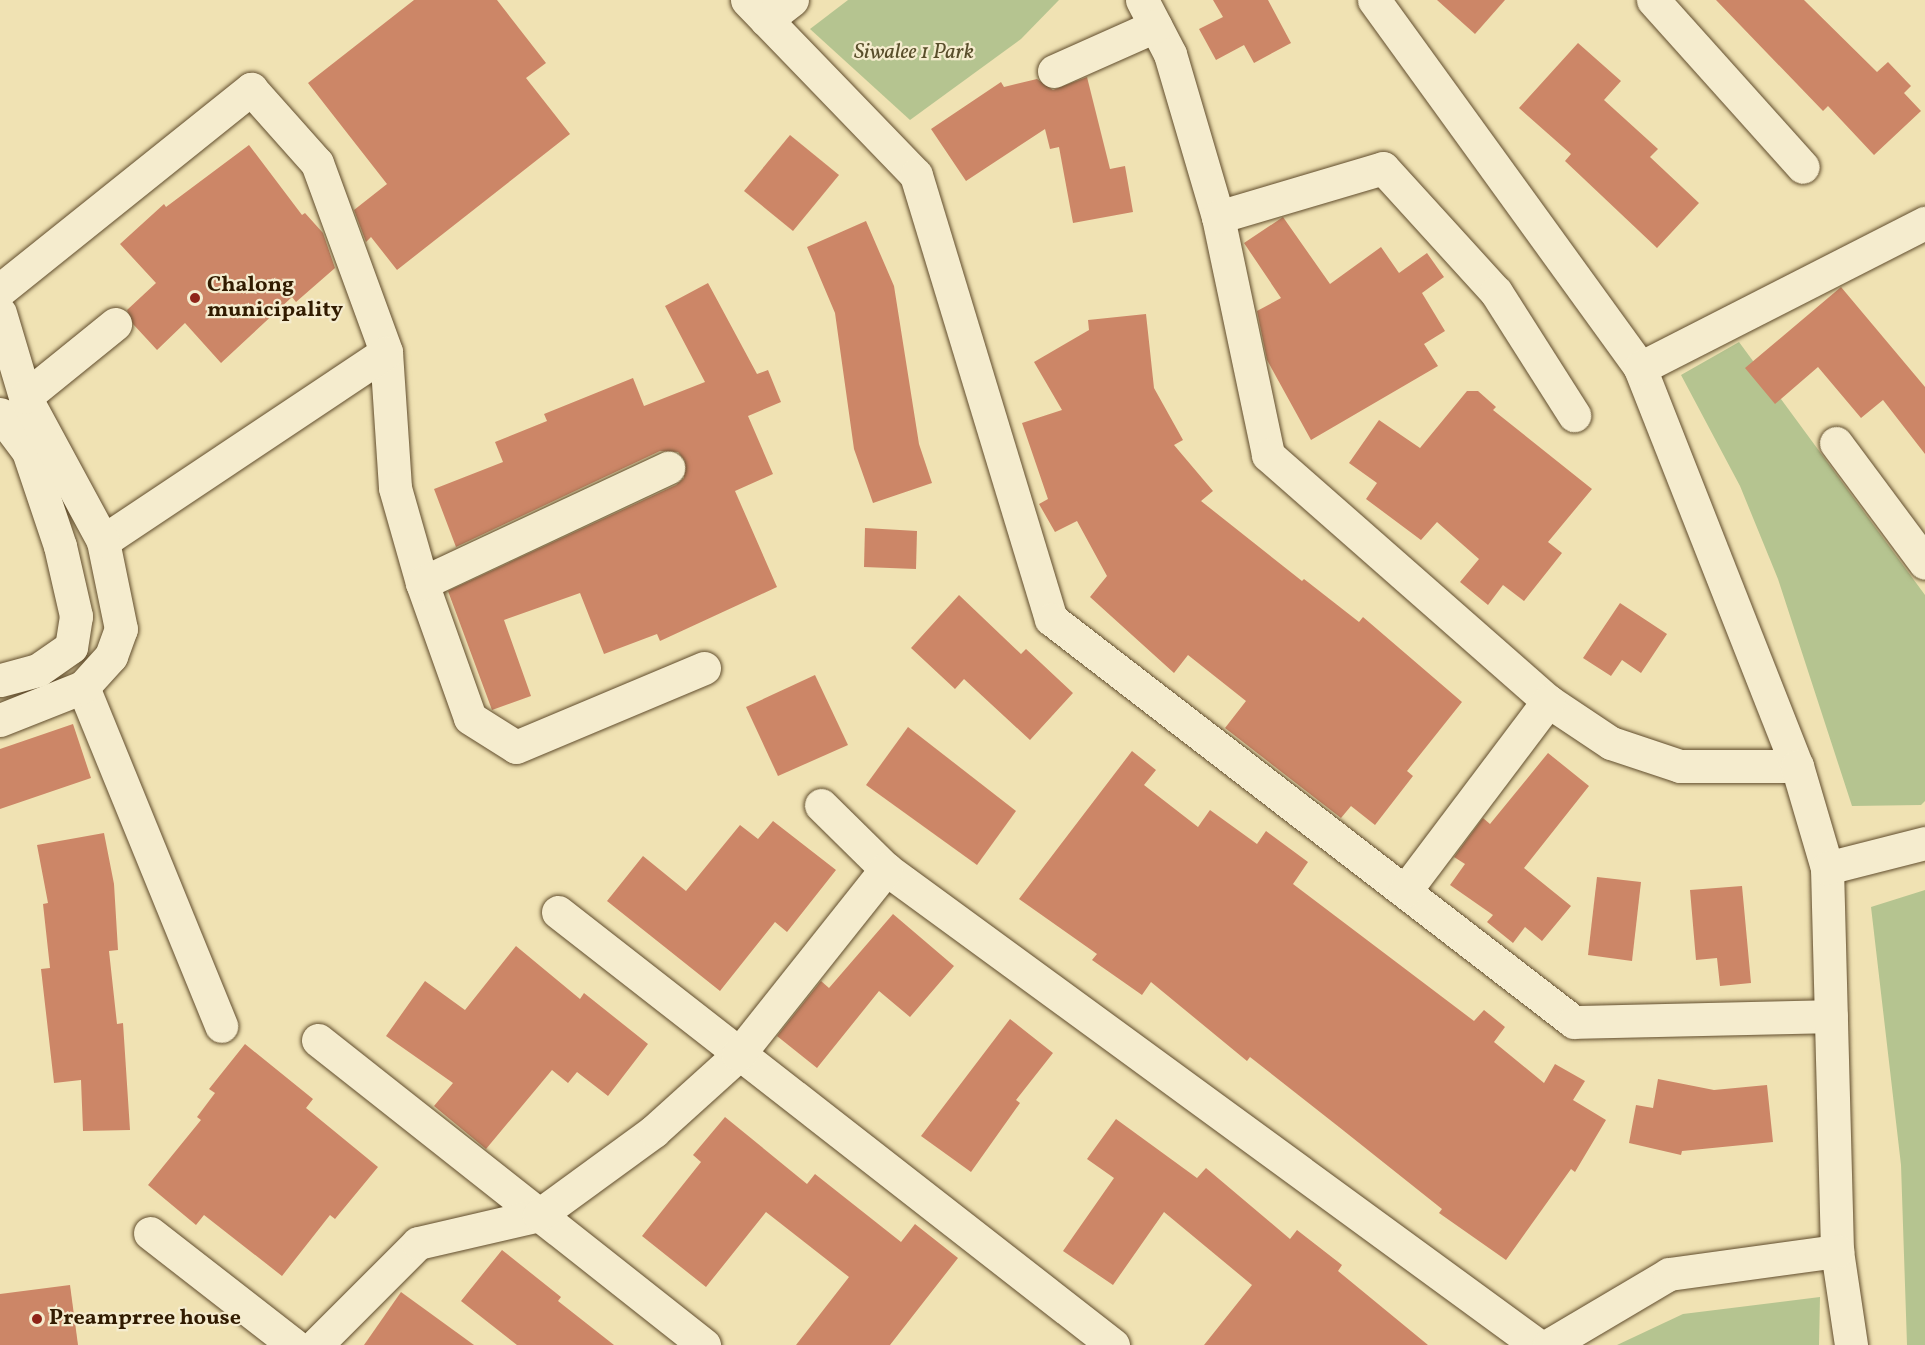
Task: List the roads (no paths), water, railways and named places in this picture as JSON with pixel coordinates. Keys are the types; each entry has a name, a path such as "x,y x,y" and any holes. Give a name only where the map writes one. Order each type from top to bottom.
{"street":[{"path":"1374,0 1640,368 1797,766 1827,868 1837,1251 1851,1345"},
{"path":"1653,0 1803,167"},
{"path":"768,6 916,174 1051,620 1574,1022 1831,1016"},
{"path":"1054,71 1149,13 1170,54 1218,217 1268,455 1548,701 1611,743 1680,766 1797,766"},
{"path":"0,290 251,89 317,163 386,352 395,488 422,583 470,718 516,747 704,668"},
{"path":"1218,217 1383,168 1496,291 1574,415"},
{"path":"1640,368 1925,223"},
{"path":"0,313 13,405 60,546 76,616 71,647 38,670 0,680"},
{"path":"13,405 115,324"},
{"path":"103,541 386,352"},
{"path":"0,720 83,687 111,657 121,629 103,541 13,405"},
{"path":"1836,443 1925,563"},
{"path":"422,583 668,468"},
{"path":"83,687 221,1026"},
{"path":"1405,891 1548,701"},
{"path":"821,805 886,869 1537,1345"},
{"path":"1827,868 1925,843"},
{"path":"316,1345 418,1243 539,1215 654,1131 738,1055 886,869"},
{"path":"558,912 738,1055 1113,1345"},
{"path":"318,1040 704,1345"},
{"path":"150,1233 294,1345"},
{"path":"1549,1345 1669,1274 1837,1251"}],"place":[{"name":"Chalong municipality","path":"195,298"},
{"name":"Preamprree house","path":"37,1319"}],"park label":[{"name":"Siwalee 1 Park","path":"914,53"}]}
